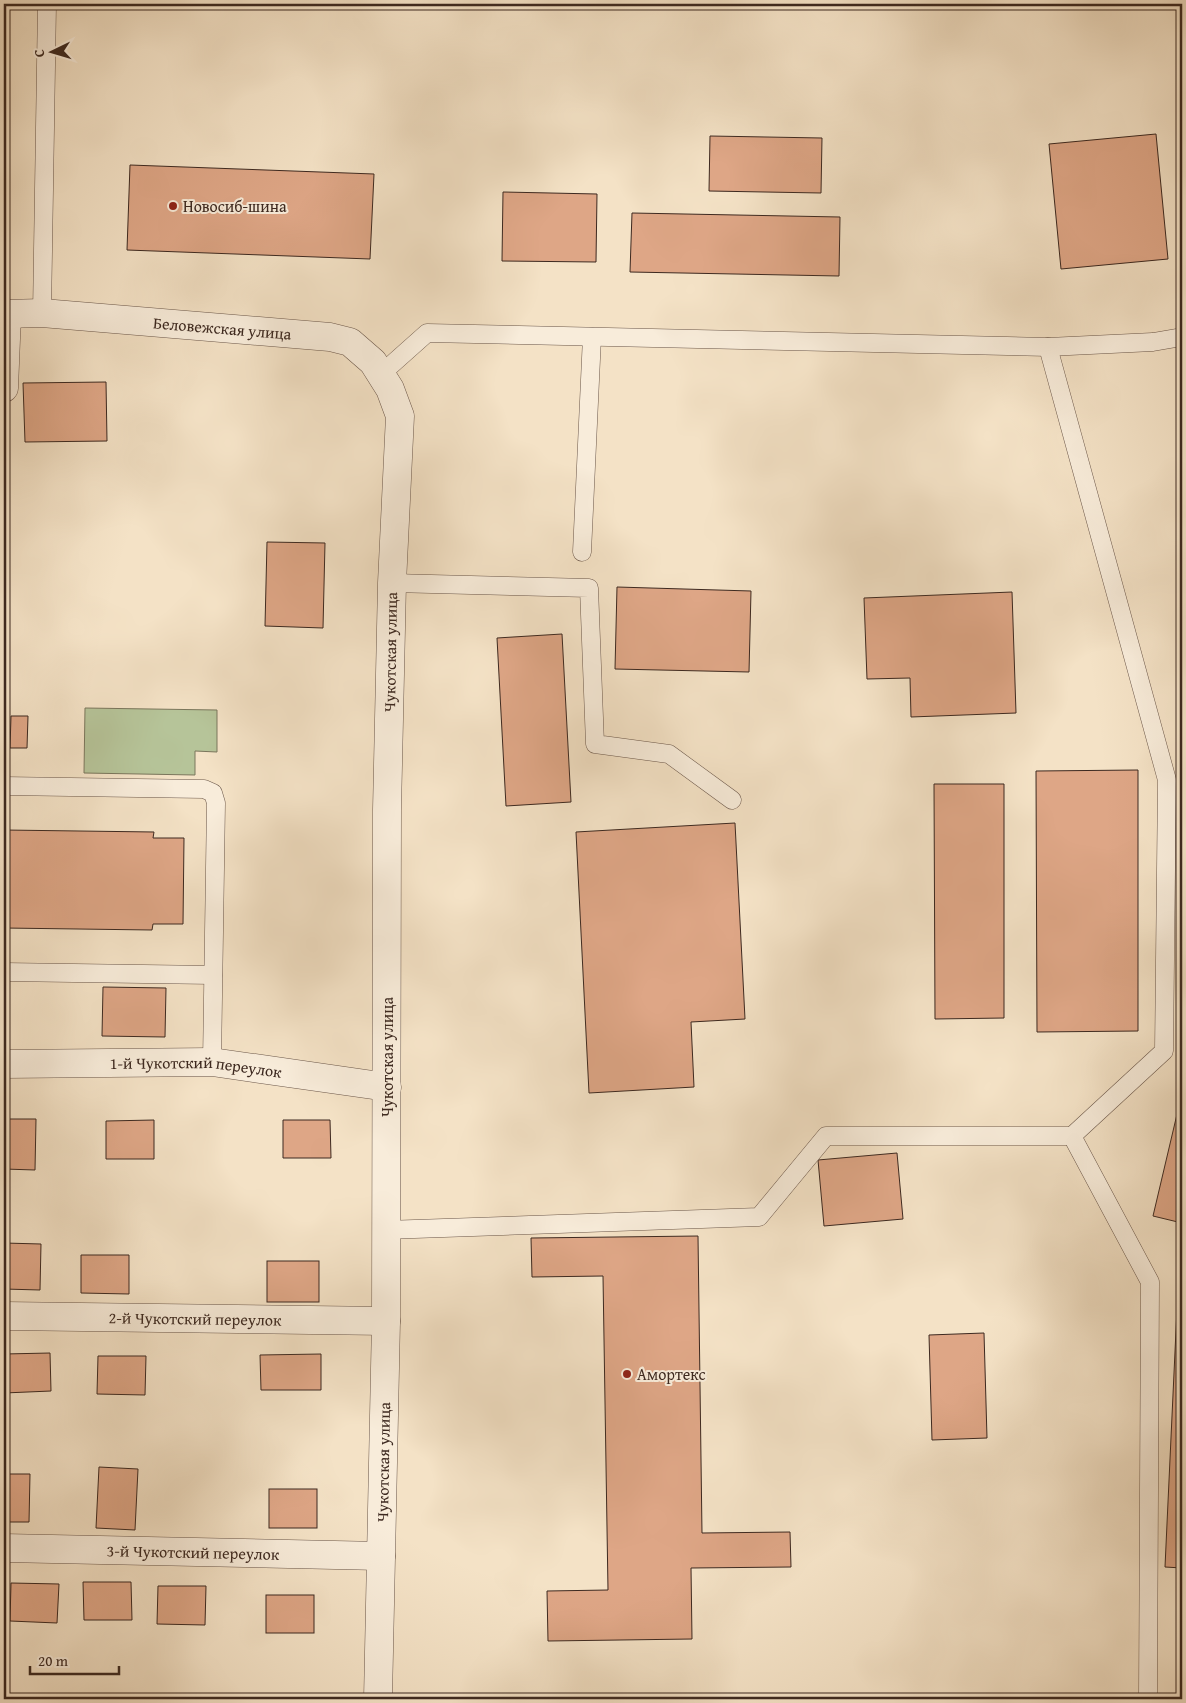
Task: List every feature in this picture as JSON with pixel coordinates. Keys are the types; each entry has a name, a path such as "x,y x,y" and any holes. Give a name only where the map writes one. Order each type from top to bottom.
{"street":[{"name":"Беловежская улица","path":"6,314 42,313 330,337 350,342 373,362 390,390 400,416"},
{"path":"4,388 6,314"},
{"name":"Чукотская улица","path":"378,1699 386,1321 387,810 392,583 400,416"},
{"name":"1-й Чукотский переулок","path":"4,1064 212,1062 387,1087"},
{"name":"2-й Чукотский переулок","path":"4,1316 386,1321"},
{"name":"3-й Чукотский переулок","path":"4,1548 381,1556"}],"lane":[{"path":"42,313 47,4"},
{"path":"381,374 427,333 1048,346 1153,342 1182,337"},
{"path":"582,552 592,337"},
{"path":"385,1230 759,1217 826,1136 1072,1136 1164,1051 1174,869 1167,780 1048,346"},
{"path":"392,583 589,588 595,744 669,754 732,800"},
{"path":"4,786 204,789 213,793 216,803 212,1062"},
{"path":"4,972 213,975"},
{"path":"1072,1136 1150,1282 1148,1699"}],"green space":[{"path":"85,708 217,710 217,752 195,751 195,775 84,773"}],"building":[{"path":"1156,134 1168,259 1061,269 1049,144"},
{"path":"710,136 822,138 821,193 709,191"},
{"path":"130,165 374,174 370,259 127,250"},
{"path":"503,192 597,194 596,262 502,261"},
{"path":"632,213 840,217 839,276 630,272"},
{"path":"106,382 107,441 25,442 23,383"},
{"path":"267,542 325,543 323,628 265,626"},
{"path":"617,587 751,591 749,672 615,669"},
{"path":"1012,592 1016,713 911,717 910,678 867,679 864,598"},
{"path":"562,634 571,802 506,806 497,638"},
{"path":"11,716 28,716 27,748 10,748"},
{"path":"1138,770 1138,1031 1037,1032 1036,771"},
{"path":"934,784 1004,784 1004,1018 935,1019"},
{"path":"735,823 745,1019 691,1022 694,1087 589,1093 576,832"},
{"path":"4,830 154,832 153,838 184,838 183,924 153,924 152,930 4,928"},
{"path":"103,987 166,988 165,1037 102,1036"},
{"path":"1182,1093 1182,1223 1153,1216"},
{"path":"4,1119 36,1119 35,1170 4,1169"},
{"path":"154,1120 154,1159 106,1159 106,1121"},
{"path":"283,1120 330,1120 331,1158 283,1158"},
{"path":"897,1153 903,1219 824,1226 818,1160"},
{"path":"698,1236 702,1533 790,1532 791,1567 691,1568 692,1639 548,1641 547,1591 608,1590 603,1276 532,1277 531,1238"},
{"path":"4,1243 41,1244 40,1290 4,1289"},
{"path":"81,1255 129,1255 129,1294 81,1293"},
{"path":"267,1261 319,1261 319,1302 267,1302"},
{"path":"1178,1287 1182,1288 1182,1568 1165,1567"},
{"path":"984,1333 987,1438 932,1440 929,1335"},
{"path":"50,1353 51,1391 4,1393 4,1354"},
{"path":"321,1354 321,1390 261,1390 260,1355"},
{"path":"98,1356 146,1356 145,1395 97,1394"},
{"path":"99,1467 138,1469 135,1530 96,1528"},
{"path":"4,1474 30,1474 29,1522 4,1522"},
{"path":"269,1489 317,1489 317,1528 269,1528"},
{"path":"83,1582 131,1582 132,1620 84,1620"},
{"path":"11,1583 59,1584 57,1623 10,1621"},
{"path":"158,1586 206,1586 205,1625 157,1624"},
{"path":"266,1595 314,1595 314,1633 266,1633"}],"place":[{"name":"Новосиб-шина","path":"173,206"},
{"name":"Амортекс","path":"627,1374"}]}
